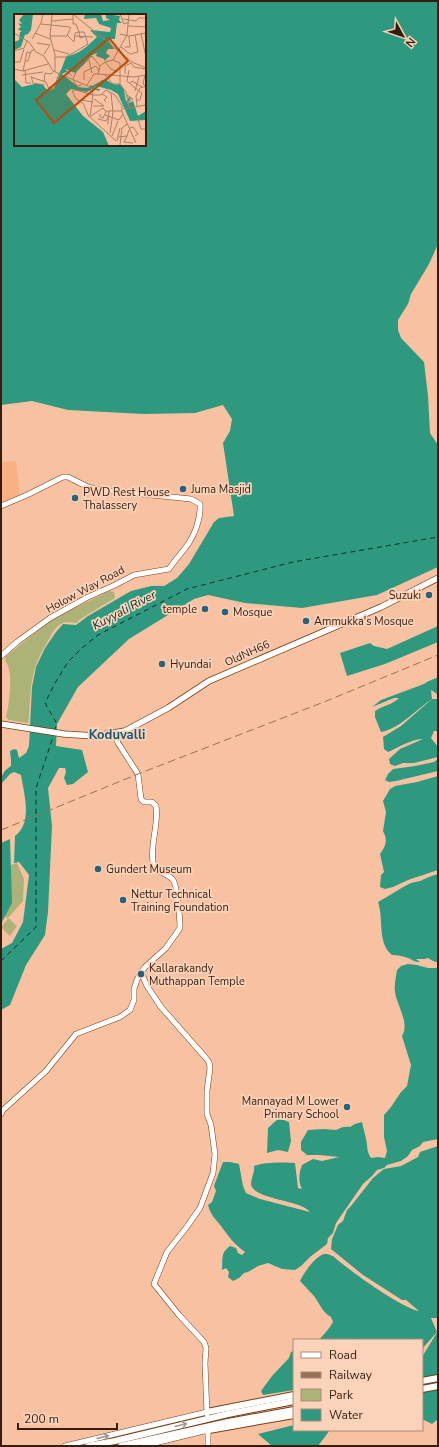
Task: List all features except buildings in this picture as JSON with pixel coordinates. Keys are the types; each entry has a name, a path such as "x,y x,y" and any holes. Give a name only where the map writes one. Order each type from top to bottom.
{"highway":[{"path":"423,1381 438,1378"},
{"path":"423,1389 438,1386"},
{"path":"207,1413 293,1395"},
{"path":"88,1446 228,1414 293,1401"},
{"path":"121,1446 235,1420 293,1410"},
{"path":"208,1430 293,1415"}],"main road":[{"name":"Holow Way Road","path":"1,506 63,477 68,477 88,487 101,490 191,499 200,504 201,514 198,524 187,545 173,562 169,570 134,575 88,597 50,618 17,642 1,656"},
{"name":"OldNH66","path":"3,725 64,734 95,736 131,729 168,708 210,681 381,607 438,578"},
{"path":"1,1114 3,1110 46,1071 76,1034 120,1017 130,1010 134,1000 134,989 144,967 166,948 180,928 176,886 174,881 170,876 157,870 153,862 156,806 152,802 144,802 141,799 138,774 118,743 114,733"},
{"path":"65,1446 207,1413 204,1363 206,1348 204,1342 179,1315 154,1284 167,1252 200,1208 213,1173 215,1154 211,1124 207,1114 207,1091 210,1068 209,1062 205,1057 161,1008 147,986 141,972"},
{"path":"143,1446 208,1430 208,1446"}],"shaded area":[{"path":"16,461 20,497 1,505 1,462"}],"green space":[{"path":"109,591 114,592 115,598 76,623 63,623 55,629 42,651 32,678 28,723 9,720 6,717 10,693 10,674 5,657 51,620"},
{"path":"17,863 24,879 23,901 8,918 17,926 10,936 1,927 8,919 5,916 11,865"}],"water":[{"name":"Kuyyali River","path":"1,1 438,1 438,244 429,264 411,294 408,304 398,320 398,330 401,338 424,362 430,433 438,445 438,567 377,595 302,608 245,603 208,595 194,599 129,639 78,687 57,724 56,746 82,750 88,772 73,784 67,785 64,778 66,772 65,768 59,768 48,788 52,826 48,912 45,935 26,965 10,1005 1,1010 1,949 12,943 23,922 29,875 19,862 14,863 15,836 21,830 26,816 21,775 14,772 10,774 1,784 1,781 4,772 11,766 10,751 14,749 17,750 19,758 26,753 29,746 32,687 36,667 45,648 63,624 76,625 88,616 131,591 151,586 164,586 177,578 189,564 214,522 219,518 234,516 223,443 230,431 232,419 223,405 195,413 144,414 68,410 32,401 1,405"},
{"path":"438,626 438,642 385,664 347,676 340,653 370,643 374,646 387,649"},
{"path":"438,677 438,697 437,694 431,690 432,699 401,723 381,732 375,717 375,711 399,698 394,698 372,707 381,700 424,684"},
{"path":"432,699 437,699 438,705 438,731 434,731 431,738 438,747 438,757 414,763 403,763 395,766 390,764 389,759 400,749 423,739 410,742 388,752 384,749 383,737 401,726"},
{"path":"438,759 438,771 396,781 389,782 385,780 393,769 434,762"},
{"path":"438,776 438,870 408,880 393,887 385,889 380,887 381,875 384,872 380,854 385,846 386,840 383,831 386,812 383,801 390,789 395,786"},
{"path":"10,839 12,903 1,924 1,843"},
{"path":"438,874 438,962 428,958 416,959 420,962 416,962 398,955 392,955 384,944 378,902 411,883"},
{"path":"408,964 428,968 438,968 438,1139 423,1142 401,1161 377,1170 363,1184 336,1223 333,1233 328,1238 327,1244 301,1266 295,1270 282,1269 268,1263 244,1273 233,1281 228,1277 229,1272 226,1268 222,1270 223,1254 230,1246 236,1248 238,1253 242,1255 245,1252 229,1237 212,1214 208,1205 212,1202 216,1191 214,1186 223,1162 239,1164 243,1186 246,1193 260,1199 310,1212 298,1205 268,1197 254,1189 251,1184 254,1166 280,1162 295,1163 298,1188 302,1189 299,1177 302,1165 313,1159 322,1161 339,1157 307,1155 301,1150 301,1142 308,1130 336,1130 343,1127 350,1127 362,1122 369,1155 371,1158 385,1158 387,1151 384,1137 384,1115 407,1086 411,1065 402,1036 405,1026 395,989 397,970 401,966"},
{"path":"279,1118 289,1122 291,1141 288,1152 278,1150 267,1153 268,1128"},
{"path":"438,1146 438,1318 431,1318 437,1332 423,1348 423,1339 320,1339 333,1322 331,1317 323,1310 314,1296 300,1281 311,1264 323,1254 333,1256 362,1279 388,1296 411,1309 419,1311 406,1300 402,1300 363,1275 331,1249 332,1239 338,1225 343,1221 347,1210 373,1178 384,1169 401,1166 418,1157 420,1152"},
{"path":"438,1331 438,1419 432,1424 423,1420 423,1355"},
{"path":"293,1351 293,1390 263,1395 261,1391 272,1376 289,1358 291,1352"},
{"path":"293,1425 293,1431 329,1431 318,1446 272,1446 258,1434"}],"ferry route":[{"path":"54,731 57,724 45,703 68,662 98,635 187,589 293,562 438,537"},
{"path":"1,961 36,927 36,788 54,734"}],"railway":[{"path":"1,830 138,774 324,702 438,655"}],"place":[{"name":"Juma Masjid","path":"183,489"},
{"name":"PWD Rest House Thalassery","path":"75,498"},
{"name":"Suzuki","path":"429,595"},
{"name":"temple","path":"205,609"},
{"name":"Mosque","path":"225,612"},
{"name":"Ammukka's Mosque","path":"306,621"},
{"name":"Hyundai","path":"162,664"},
{"name":"Gundert Museum","path":"98,869"},
{"name":"Nettur Technical Training Foundation","path":"123,900"},
{"name":"Kallarakandy Muthappan Temple","path":"141,974"},
{"name":"Mannayad M Lower Primary School","path":"347,1107"}],"district":[{"name":"Koduvalli","path":"117,734"}]}
